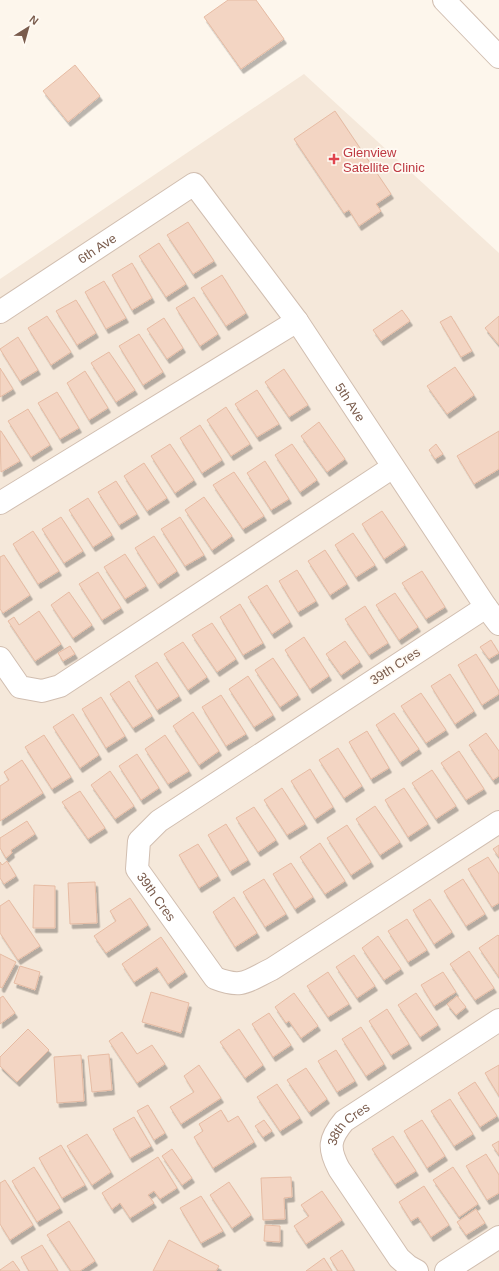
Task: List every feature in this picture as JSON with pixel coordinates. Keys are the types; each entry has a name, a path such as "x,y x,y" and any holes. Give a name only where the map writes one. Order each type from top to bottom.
{"street":[{"path":"444,0 499,57"},
{"name":"6th Ave","path":"0,312 194,184"},
{"name":"5th Ave","path":"194,184 297,322 486,607 499,624"},
{"path":"0,503 297,322"},
{"path":"0,658 20,687 42,691 60,686 393,467"},
{"name":"39th Cres","path":"486,607 159,820 139,841 137,869 215,978 228,983 242,984 272,969 499,822"},
{"name":"38th Cres","path":"417,1271 408,1266 399,1258 339,1169 333,1158 332,1144 334,1133 344,1121 499,1020"},
{"path":"446,1271 499,1237"}],"shaded area":[{"path":"304,74 499,253 499,1271 0,1271 0,279"}],"building":[{"path":"228,0 256,0 284,39 241,69 204,17"},
{"path":"75,65 100,96 68,122 43,91"},
{"path":"335,111 391,194 376,204 381,211 359,226 349,210 344,213 294,139"},
{"path":"188,222 214,261 193,274 167,235"},
{"path":"159,243 186,284 166,297 139,256"},
{"path":"132,263 152,298 132,310 112,275"},
{"path":"222,275 246,313 226,326 201,288"},
{"path":"104,281 126,318 106,329 85,292"},
{"path":"194,297 218,334 200,346 176,308"},
{"path":"76,300 96,333 77,345 56,311"},
{"path":"402,310 410,321 381,341 373,330"},
{"path":"47,316 71,352 51,365 28,328"},
{"path":"451,316 472,351 461,357 440,322"},
{"path":"499,316 499,345 485,328"},
{"path":"164,318 183,348 167,359 147,329"},
{"path":"139,334 163,372 143,385 119,346"},
{"path":"18,337 38,370 20,381 0,349"},
{"path":"109,352 135,390 116,402 91,363"},
{"path":"455,367 474,395 447,414 427,386"},
{"path":"0,368 13,389 0,397"},
{"path":"284,369 308,405 289,417 265,382"},
{"path":"85,371 108,408 89,420 67,383"},
{"path":"257,390 279,424 257,437 235,404"},
{"path":"57,392 79,428 60,439 38,403"},
{"path":"226,407 250,444 231,456 207,420"},
{"path":"28,409 50,445 31,457 8,421"},
{"path":"319,422 345,459 327,472 301,436"},
{"path":"200,425 222,460 202,473 180,438"},
{"path":"0,431 20,461 1,472"},
{"path":"499,431 499,469 474,484 457,456"},
{"path":"170,444 194,480 175,493 151,456"},
{"path":"292,444 317,480 300,492 275,455"},
{"path":"436,444 443,454 435,459 429,450"},
{"path":"265,461 289,499 271,510 247,473"},
{"path":"144,463 167,498 147,511 124,476"},
{"path":"234,472 264,516 243,529 213,485"},
{"path":"116,481 137,514 119,525 98,492"},
{"path":"204,497 232,536 212,550 185,510"},
{"path":"88,498 112,535 93,547 69,510"},
{"path":"382,511 405,545 384,559 362,524"},
{"path":"61,517 83,551 64,563 42,529"},
{"path":"180,517 204,555 185,566 161,529"},
{"path":"33,531 59,571 38,584 13,544"},
{"path":"353,533 375,565 356,577 335,545"},
{"path":"154,536 177,571 158,584 135,548"},
{"path":"325,550 347,584 330,595 308,561"},
{"path":"125,554 146,586 125,599 104,567"},
{"path":"4,555 30,595 3,613 0,609 0,557"},
{"path":"297,570 316,601 298,612 279,581"},
{"path":"422,571 445,607 426,619 402,583"},
{"path":"98,572 121,608 102,620 79,584"},
{"path":"267,585 290,622 272,634 248,597"},
{"path":"69,592 92,625 73,638 51,605"},
{"path":"395,593 418,627 399,640 376,605"},
{"path":"240,604 263,643 243,655 220,617"},
{"path":"365,606 388,643 369,655 345,619"},
{"path":"39,611 61,644 35,661 8,621 14,617 19,625"},
{"path":"212,623 236,659 217,672 192,635"},
{"path":"304,637 329,676 310,689 285,650"},
{"path":"491,640 499,653 489,659 480,647"},
{"path":"345,641 360,662 341,675 326,654"},
{"path":"183,642 207,677 188,690 164,654"},
{"path":"70,646 75,654 63,661 58,653"},
{"path":"476,654 499,691 499,694 482,705 458,665"},
{"path":"273,658 298,695 280,707 255,670"},
{"path":"157,662 179,696 157,710 135,676"},
{"path":"450,674 474,711 455,724 431,686"},
{"path":"248,676 273,715 254,727 229,689"},
{"path":"129,681 152,716 133,728 110,694"},
{"path":"421,693 446,730 426,743 401,706"},
{"path":"221,695 246,734 226,746 202,707"},
{"path":"101,697 125,736 106,748 82,709"},
{"path":"193,712 219,751 199,765 173,726"},
{"path":"394,713 419,749 400,762 376,725"},
{"path":"73,714 99,755 80,768 53,727"},
{"path":"367,731 389,768 371,779 349,742"},
{"path":"486,733 499,751 499,776 493,780 469,745"},
{"path":"44,735 71,777 52,789 25,747"},
{"path":"165,735 189,771 168,784 145,749"},
{"path":"338,748 362,786 344,798 319,760"},
{"path":"459,751 484,789 466,800 441,763"},
{"path":"137,754 159,788 141,800 119,766"},
{"path":"22,760 43,793 0,821 0,786 9,780 4,772"},
{"path":"310,769 333,807 315,819 291,781"},
{"path":"432,770 456,806 436,819 412,783"},
{"path":"110,771 134,806 115,819 91,785"},
{"path":"282,788 305,824 287,835 264,800"},
{"path":"404,788 428,824 408,837 385,800"},
{"path":"80,791 105,828 88,839 62,802"},
{"path":"375,806 400,842 380,855 356,819"},
{"path":"254,807 276,840 258,852 236,818"},
{"path":"27,821 35,834 11,850 12,853 6,858 0,848 0,838"},
{"path":"226,824 248,860 230,871 208,835"},
{"path":"347,825 371,862 351,875 327,838"},
{"path":"320,843 345,881 325,894 300,857"},
{"path":"198,844 218,876 199,888 179,855"},
{"path":"499,845 499,857 493,849"},
{"path":"488,857 499,874 499,903 492,907 468,869"},
{"path":"7,861 16,876 4,884 0,878 0,862 2,865"},
{"path":"291,863 313,897 295,909 273,874"},
{"path":"264,879 286,914 265,927 243,892"},
{"path":"463,879 485,914 466,926 444,891"},
{"path":"95,882 97,923 70,924 68,883"},
{"path":"34,885 55,886 55,928 33,928"},
{"path":"234,897 257,933 235,947 213,912"},
{"path":"130,898 148,925 106,953 94,936 116,921 110,911"},
{"path":"430,899 452,932 434,944 413,910"},
{"path":"9,900 40,946 18,960 0,933 0,906"},
{"path":"407,919 427,950 408,962 388,931"},
{"path":"498,935 499,936 499,977 479,948"},
{"path":"378,936 401,969 384,980 362,948"},
{"path":"161,937 185,972 168,984 157,967 134,982 122,964"},
{"path":"469,951 494,988 475,1000 450,964"},
{"path":"0,954 16,962 2,988 0,987"},
{"path":"354,955 375,986 357,998 336,967"},
{"path":"20,966 40,972 35,990 14,983"},
{"path":"328,972 349,1004 328,1017 307,986"},
{"path":"443,972 456,992 434,1006 421,985"},
{"path":"151,992 189,1003 181,1033 142,1022"},
{"path":"294,993 318,1026 301,1038 289,1021 286,1023 275,1007"},
{"path":"416,993 438,1025 420,1037 398,1005"},
{"path":"3,996 15,1013 0,1024 0,998"},
{"path":"457,996 466,1007 456,1015 447,1004"},
{"path":"387,1009 409,1044 391,1055 369,1021"},
{"path":"269,1013 291,1045 273,1057 252,1024"},
{"path":"361,1027 384,1064 366,1076 342,1039"},
{"path":"28,1029 49,1050 17,1082 0,1066 0,1057"},
{"path":"239,1029 263,1065 245,1078 220,1042"},
{"path":"122,1032 137,1054 152,1045 165,1064 137,1083 109,1041"},
{"path":"336,1050 355,1081 337,1092 318,1061"},
{"path":"109,1054 112,1090 92,1092 88,1056"},
{"path":"81,1055 84,1101 57,1103 54,1057"},
{"path":"199,1065 221,1098 181,1124 170,1107 194,1092 184,1076"},
{"path":"499,1065 499,1096 485,1073"},
{"path":"306,1068 327,1099 309,1112 287,1080"},
{"path":"475,1082 497,1116 480,1127 458,1093"},
{"path":"277,1084 300,1118 280,1131 257,1097"},
{"path":"450,1099 473,1134 454,1146 431,1111"},
{"path":"148,1105 165,1133 154,1140 137,1111"},
{"path":"221,1110 228,1122 238,1116 254,1142 213,1168 194,1137 203,1131 199,1124"},
{"path":"134,1117 151,1146 130,1158 113,1129"},
{"path":"264,1120 272,1131 263,1137 255,1126"},
{"path":"422,1120 445,1156 427,1168 404,1131"},
{"path":"87,1134 111,1172 92,1185 67,1146"},
{"path":"393,1136 416,1171 395,1184 372,1149"},
{"path":"499,1141 499,1155 492,1145"},
{"path":"61,1145 85,1185 62,1198 39,1158"},
{"path":"172,1149 192,1178 182,1185 162,1156"},
{"path":"486,1154 499,1175 499,1193 487,1200 466,1166"},
{"path":"158,1157 177,1188 160,1199 154,1191 148,1195 154,1203 130,1218 120,1203 112,1209 102,1193"},
{"path":"34,1167 60,1208 37,1222 12,1181"},
{"path":"453,1167 478,1204 459,1217 433,1180"},
{"path":"291,1177 292,1197 284,1198 285,1219 263,1220 261,1178"},
{"path":"5,1180 33,1225 10,1240 0,1224 0,1183"},
{"path":"229,1182 251,1215 232,1228 210,1195"},
{"path":"424,1186 449,1225 431,1237 418,1217 411,1221 399,1202"},
{"path":"322,1191 342,1220 306,1244 294,1226 309,1216 301,1205"},
{"path":"201,1196 223,1231 201,1243 180,1208"},
{"path":"476,1209 485,1223 466,1235 457,1222"},
{"path":"69,1221 95,1261 80,1271 71,1271 47,1235"},
{"path":"265,1225 280,1226 280,1242 264,1241"},
{"path":"169,1240 219,1266 216,1271 153,1271"},
{"path":"42,1245 58,1271 29,1271 21,1257"},
{"path":"342,1250 354,1270 338,1271 330,1258"},
{"path":"324,1258 332,1271 306,1271"},
{"path":"13,1261 20,1271 0,1271 0,1270"}],"place":[{"name":"Glenview Satellite Clinic","path":"334,159"}]}
